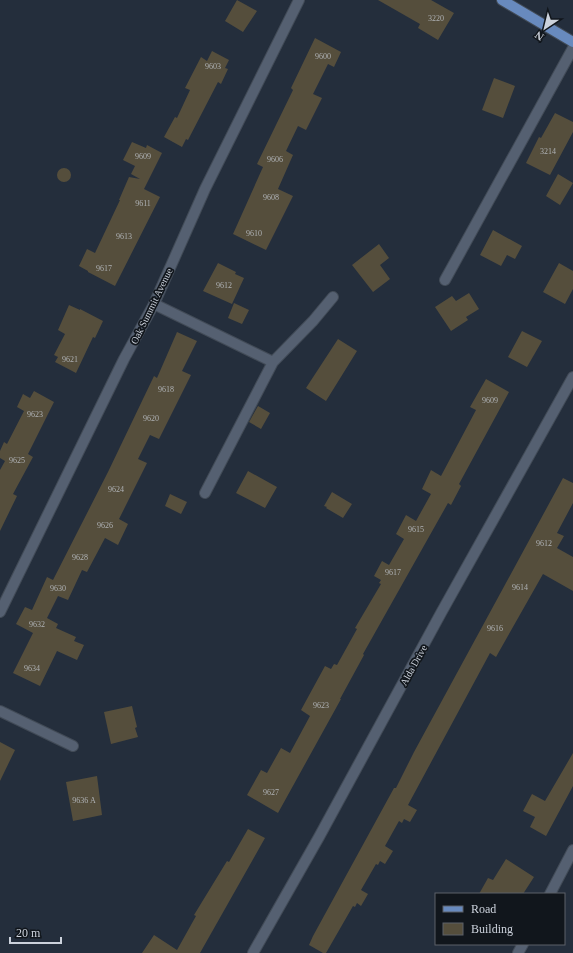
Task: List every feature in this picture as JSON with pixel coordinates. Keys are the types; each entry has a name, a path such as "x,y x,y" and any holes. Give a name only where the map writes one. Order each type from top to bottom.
{"main road":[{"path":"502,0 573,42"}],"street":[{"name":"Oak Summit Avenue","path":"0,612 121,366 154,304 205,188 299,0"},
{"path":"445,280 573,48"},
{"path":"205,493 273,362 313,322 333,297"},
{"path":"154,304 273,362"},
{"name":"Alda Drive","path":"253,953 316,843 441,613 573,376"},
{"path":"0,711 73,746"},
{"path":"551,893 573,850"}],"building":[{"path":"237,0 257,11 243,32 225,21"},
{"path":"378,0 431,0 454,13 438,40 418,28 420,24"},
{"path":"315,38 341,52 334,67 328,64 313,94 322,98 306,130 298,126 286,151 293,155 278,189 293,196 266,250 233,234 263,167 257,164 293,90 291,88"},
{"path":"212,51 229,60 225,68 228,69 221,84 218,82 188,140 186,139 182,147 164,137 175,117 177,118 190,90 185,88 201,57 207,61"},
{"path":"494,78 515,86 503,118 482,110"},
{"path":"555,113 573,122 573,132 550,175 526,163 539,137 541,138"},
{"path":"132,142 146,148 147,145 162,153 144,189 160,197 115,286 79,266 87,249 95,253 129,177 140,179 131,174 135,166 123,160"},
{"path":"64,168 69,170 71,175 69,180 64,182 59,180 57,175 59,170"},
{"path":"558,174 573,183 560,205 546,196"},
{"path":"493,230 522,246 515,259 507,255 501,266 480,255"},
{"path":"379,244 389,258 380,265 390,279 373,292 352,265"},
{"path":"218,263 244,278 232,304 203,291"},
{"path":"559,263 573,271 573,289 565,304 543,292"},
{"path":"469,293 479,309 466,317 468,320 451,331 435,307 452,296 456,301"},
{"path":"234,303 249,310 242,324 228,318"},
{"path":"69,305 103,321 95,338 93,337 76,373 55,362 58,357 54,355 65,334 58,330"},
{"path":"522,331 542,341 527,367 508,357"},
{"path":"177,332 197,341 182,371 191,375 159,439 150,435 138,459 147,463 119,519 128,524 118,545 105,538 87,572 82,570 68,600 58,596 47,618 58,624 56,628 76,637 74,641 84,645 77,660 57,651 40,686 13,673 33,633 16,624 25,607 32,610 47,577 53,580 108,472 154,376 157,378"},
{"path":"338,339 357,351 326,401 306,388"},
{"path":"486,379 509,392 459,484 461,486 451,505 448,503 363,654 364,655 341,699 278,813 247,795 261,770 267,773 281,748 290,753 310,716 301,710 325,666 331,669 334,664 337,665 357,629 355,628 381,584 379,583 381,580 374,576 382,561 389,565 404,539 396,534 406,515 416,521 431,494 422,489 431,470 441,476 476,410 470,407"},
{"path":"34,391 54,402 28,454 33,457 13,494 17,496 0,531 0,470 5,461 0,458 0,451 4,442 7,444 24,411 17,407 23,394 30,398"},
{"path":"258,406 270,413 261,429 249,422"},
{"path":"248,471 277,487 265,508 236,493"},
{"path":"563,478 573,483 573,503 557,533 564,536 557,548 573,557 573,591 543,574 496,657 490,653 408,805 417,810 410,822 404,819 402,823 399,821 385,846 393,851 385,864 380,861 378,865 376,864 361,890 368,894 361,906 357,903 355,907 353,906 326,953 323,953 309,945 313,936 394,788 396,788 414,752"},
{"path":"332,492 352,504 343,518 324,506"},
{"path":"170,494 187,502 181,514 165,506"},
{"path":"132,706 137,727 135,728 138,737 111,744 104,712"},
{"path":"0,742 15,750 0,781"},
{"path":"573,753 573,786 546,836 530,827 535,817 523,811 532,794 545,801"},
{"path":"97,776 102,815 73,821 66,782"},
{"path":"248,829 265,838 200,953 142,953 154,935 177,950 196,916 194,915 227,861 229,862"},
{"path":"506,859 534,877 524,893 480,893 488,878 493,880"}]}
